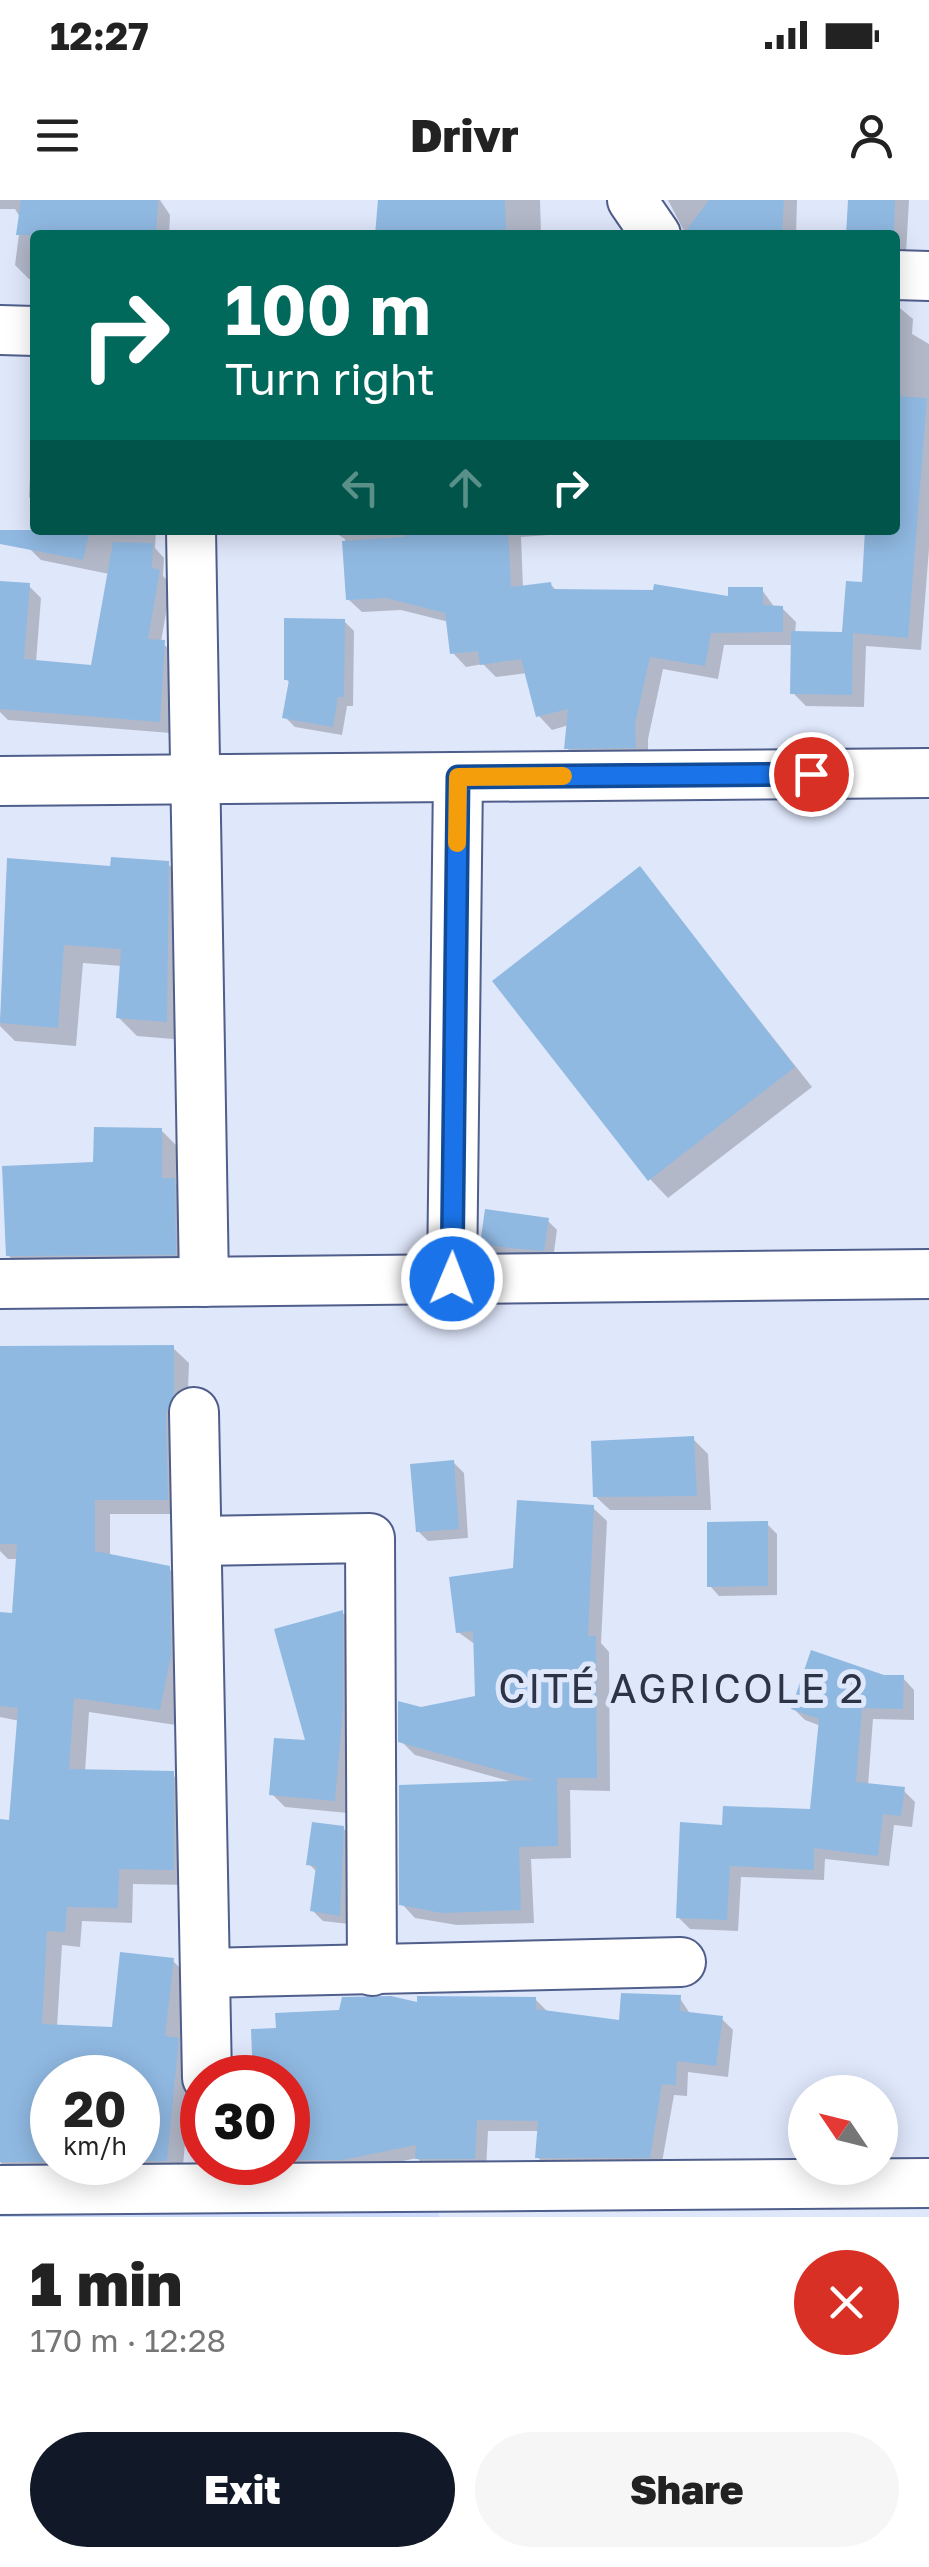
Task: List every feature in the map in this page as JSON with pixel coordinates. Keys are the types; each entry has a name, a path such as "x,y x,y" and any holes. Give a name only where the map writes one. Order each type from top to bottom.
{"street":[{"path":"632,200 653,230"},
{"path":"900,275 929,276"},
{"path":"0,330 30,331"},
{"path":"191,535 204,1282"},
{"path":"0,781 929,774"},
{"path":"452,1279 458,777"},
{"path":"0,1284 929,1274"},
{"path":"194,1412 207,2055"},
{"path":"196,1542 370,1538 372,1971"},
{"path":"205,1973 681,1962"},
{"path":"0,2190 180,2177"},
{"path":"310,2185 469,2201 929,2183"}],"shaded area":[{"path":"0,2209 439,2213 439,2217 0,2217"}],"building":[{"path":"21,200 158,200 156,230 30,230 30,235 16,235"},
{"path":"378,200 505,200 506,230 375,230"},
{"path":"709,200 784,200 782,230 687,230"},
{"path":"848,200 895,200 894,230 846,230"},
{"path":"900,396 927,398 908,638 853,633 852,695 790,694 791,631 842,632 846,581 862,582 865,535 900,535"},
{"path":"0,530 30,530 30,535 89,535 83,560 0,544"},
{"path":"508,535 511,587 551,582 552,589 653,590 654,584 728,596 728,587 763,587 763,605 783,606 783,632 711,633 705,666 650,657 635,724 636,748 564,749 568,709 536,717 521,659 480,665 478,651 450,654 445,613 386,598 346,600 342,541"},
{"path":"113,542 153,543 152,568 160,570 148,639 165,640 160,722 0,709 0,581 30,583 24,659 91,665"},
{"path":"284,618 345,619 344,697 338,697 333,727 282,718 289,680 284,680"},
{"path":"111,857 169,861 167,1022 116,1018 121,949 64,945 58,1028 0,1023 7,858 110,866"},
{"path":"640,866 795,1067 648,1181 492,981"},
{"path":"94,1127 162,1128 162,1178 175,1178 176,1255 6,1256 2,1166 93,1162"},
{"path":"485,1209 549,1218 544,1251 480,1245"},
{"path":"174,1345 174,1394 166,1413 168,1500 95,1500 95,1551 170,1566 171,1655 160,1710 74,1698 69,1769 174,1771 174,1870 119,1869 118,1908 67,1907 65,1932 47,1931 42,2024 112,2027 120,1952 174,1958 165,2036 179,2038 167,2161 160,2161 160,2055 30,2055 30,2162 0,2162 0,1819 9,1820 18,1708 0,1706 0,1612 12,1613 17,1544 0,1544 0,1346"},
{"path":"694,1436 697,1496 593,1497 591,1441"},
{"path":"454,1460 459,1529 416,1532 410,1464"},
{"path":"517,1500 594,1505 588,1636 596,1636 597,1778 557,1778 558,1846 519,1847 521,1910 442,1913 399,1905 399,1785 534,1780 398,1742 398,1701 421,1707 475,1696 473,1631 456,1633 449,1577 513,1568"},
{"path":"768,1521 768,1586 707,1587 707,1522"},
{"path":"343,1610 343,1710 335,1801 269,1795 274,1738 305,1740 274,1629"},
{"path":"811,1650 884,1675 904,1675 903,1709 862,1708 856,1782 905,1787 901,1816 883,1814 878,1856 814,1848 814,1870 730,1866 727,1920 676,1918 680,1822 722,1825 723,1806 810,1809 819,1719 791,1709"},
{"path":"312,1822 344,1826 340,1916 310,1911 316,1866 306,1865"},
{"path":"621,1993 681,1995 680,2011 723,2016 716,2066 677,2061 676,2085 662,2084 650,2158 535,2158 538,2121 477,2120 475,2159 415,2159 416,2145 342,2160 310,2160 310,2055 252,2055 251,2029 276,2028 275,2013 339,2010 342,1997 391,1996 417,2002 417,1996 536,1997 536,2009 619,2020"}],"slow traffic":[{"path":"457,843 458,777 563,776"}],"district":[{"name":"CITÉ AGRICOLE 2","path":"682,1689"}],"route":[{"path":"452,1279 458,777 811,774"}]}
